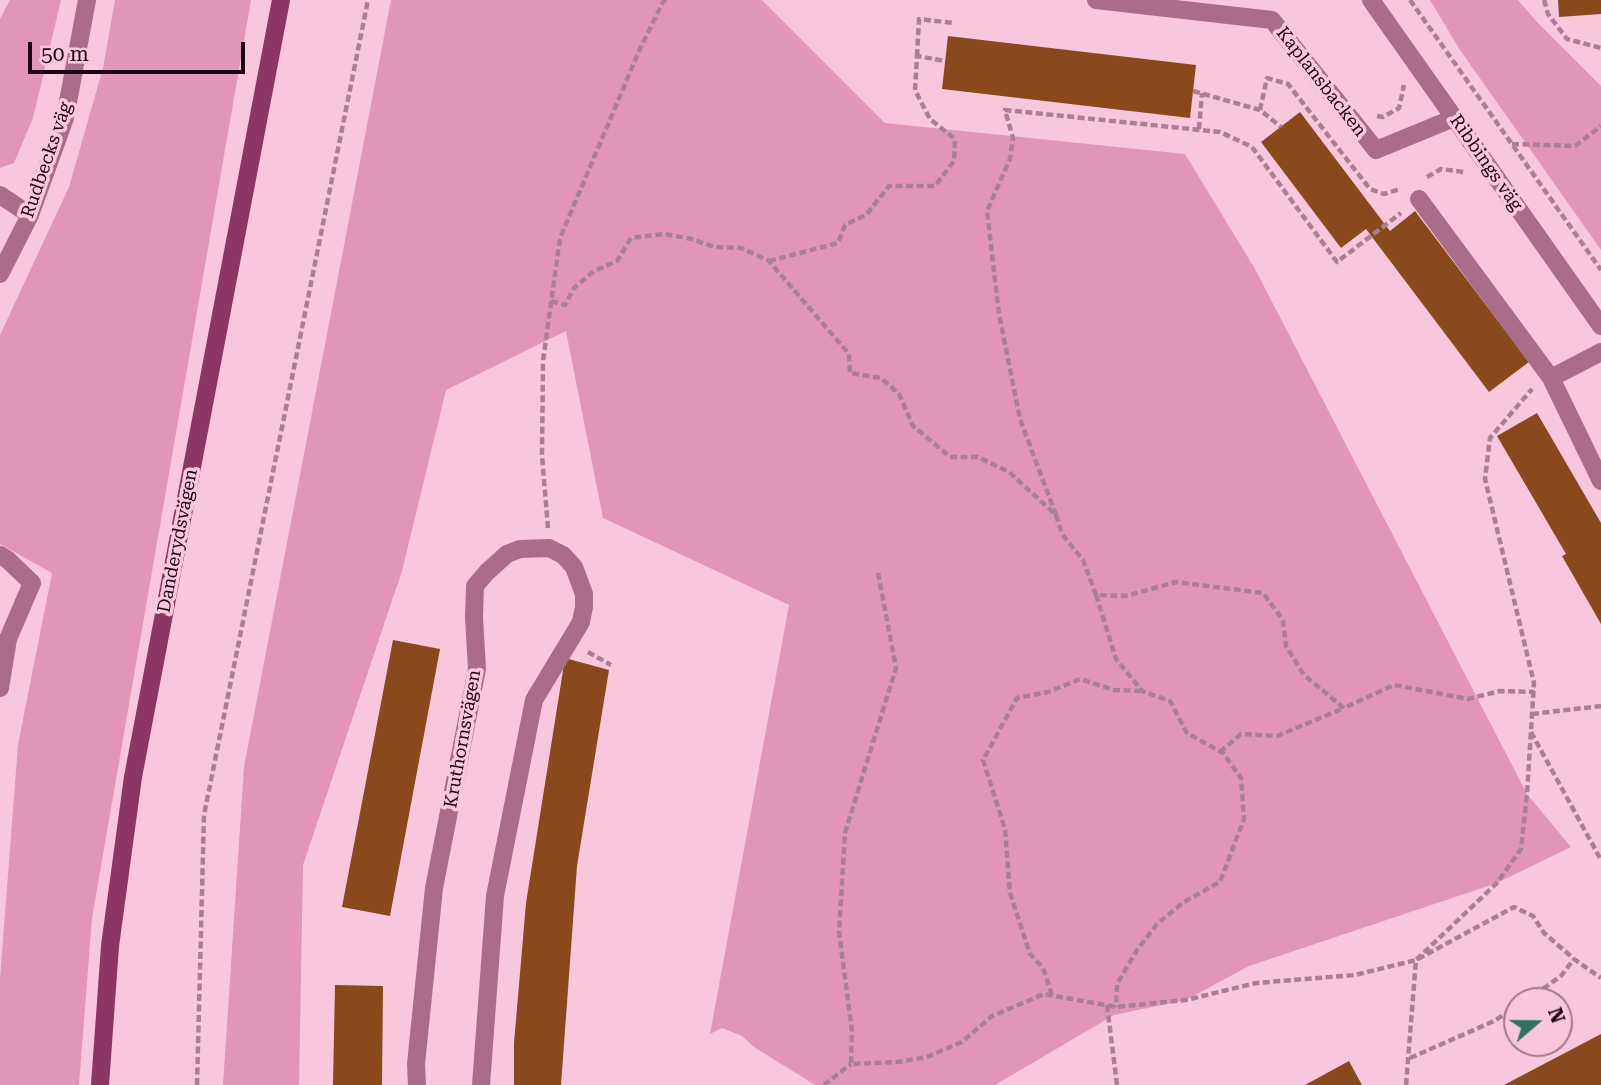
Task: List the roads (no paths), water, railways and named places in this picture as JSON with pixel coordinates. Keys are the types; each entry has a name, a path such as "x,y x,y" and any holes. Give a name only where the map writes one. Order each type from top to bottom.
{"main road":[{"name":"Danderydsvägen","path":"100,1085 110,946 133,777 281,0"}],"street":[{"name":"Rudbecks väg","path":"0,274 30,215 65,118 87,0"},
{"name":"Kaplansbacken","path":"1096,0 1272,20 1376,150 1454,118"},
{"name":"Ribbings väg","path":"1371,0 1601,326"},
{"path":"0,195 30,215"},
{"path":"1419,199 1551,377 1601,481"},
{"path":"1551,377 1601,352"},
{"name":"Kruthornsvägen","path":"416,1085 434,888 477,669 475,586 507,554 520,549 549,548 563,555 574,567 584,594 584,607 581,622 534,700 495,895 481,1085"},
{"path":"0,555 32,583 8,639 0,688"}]}
